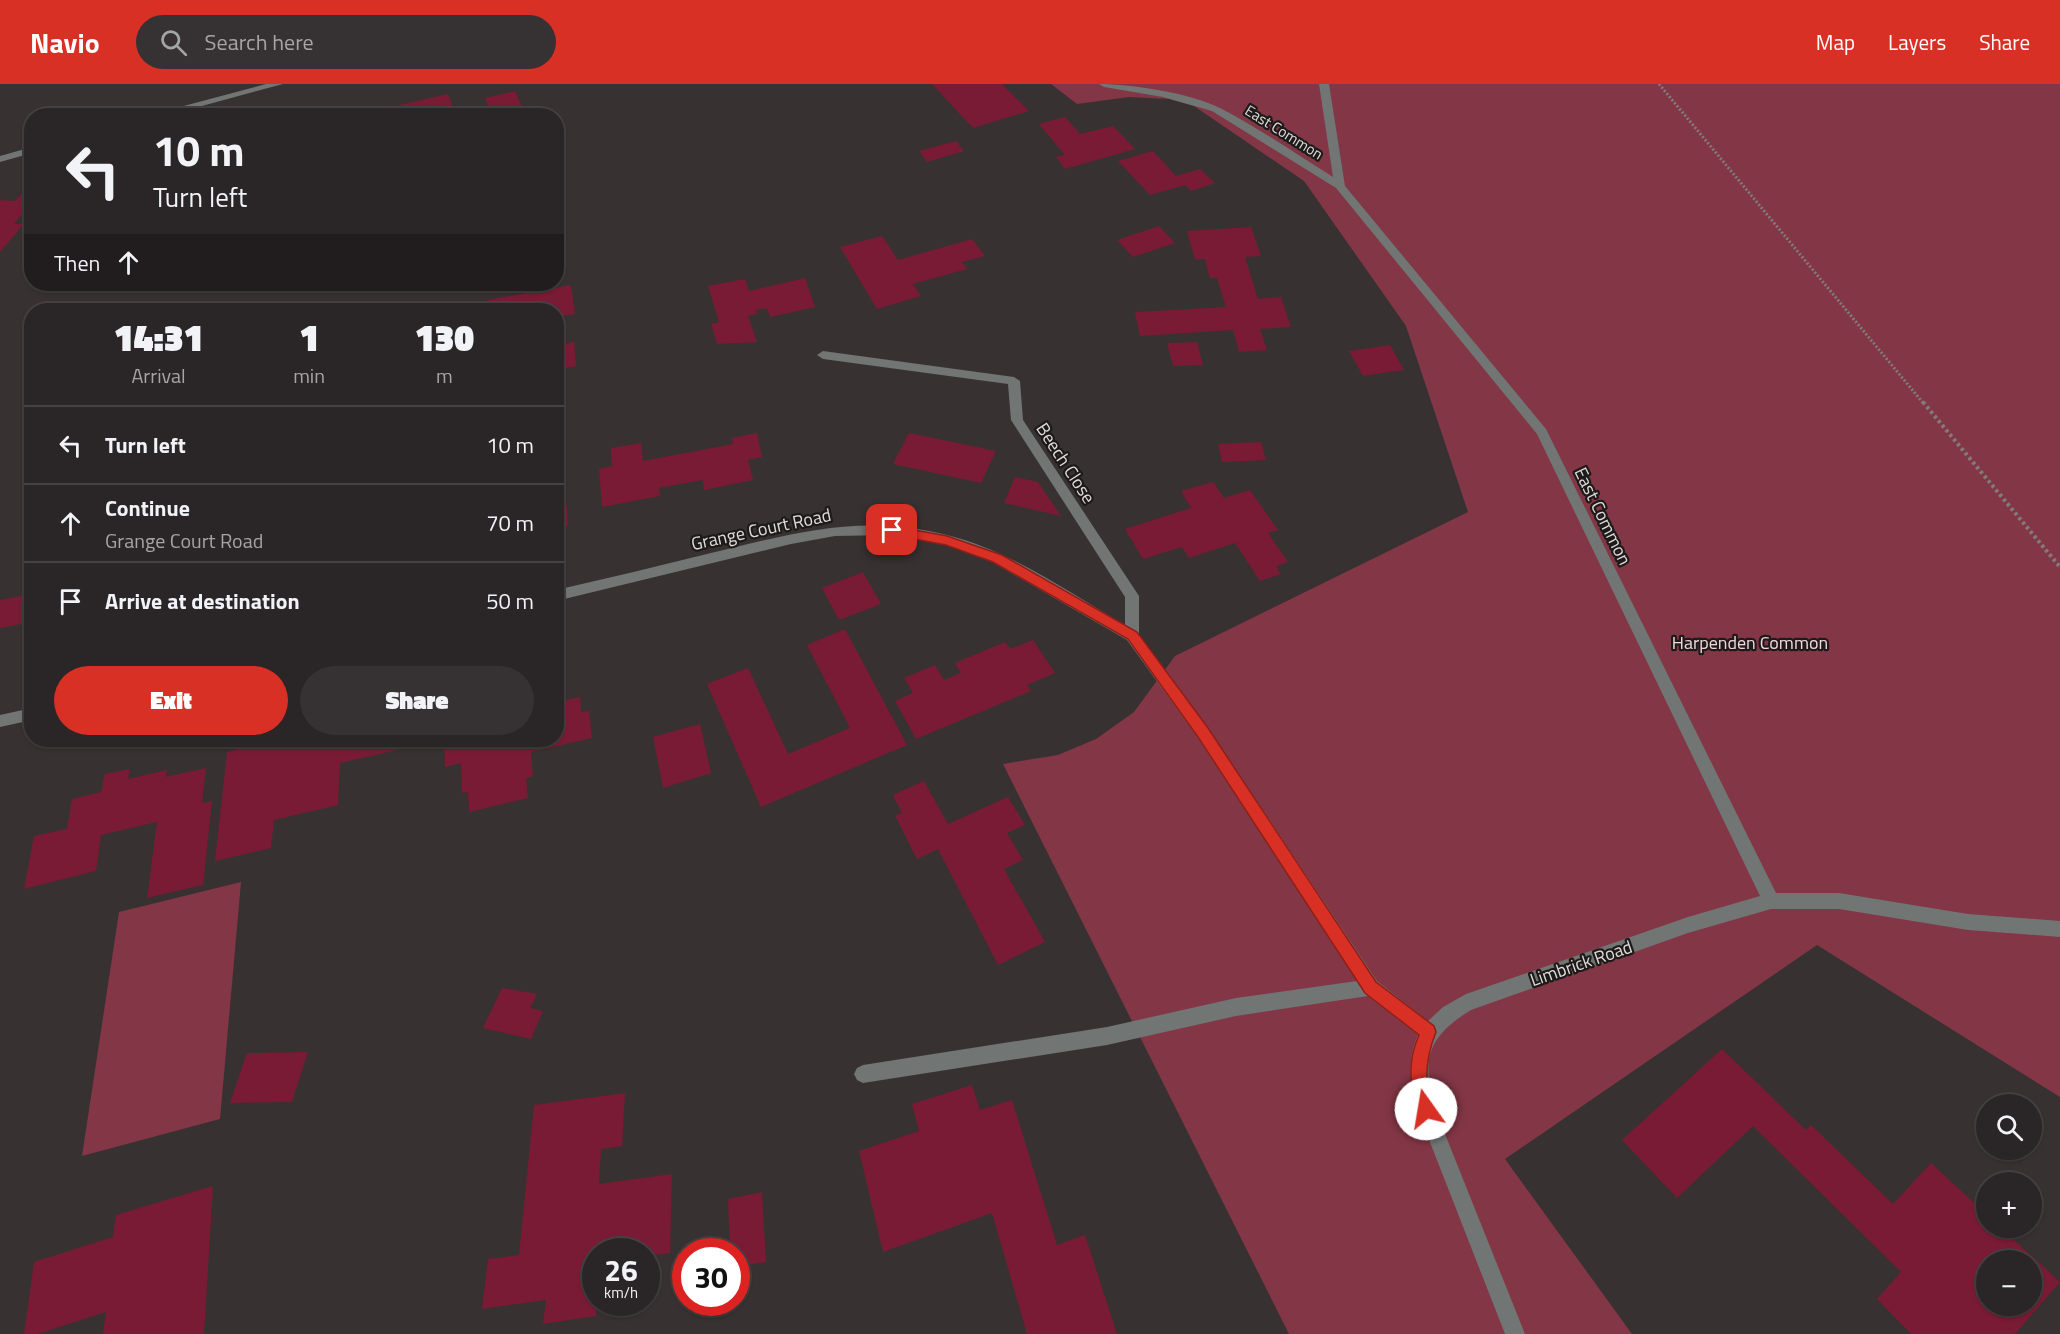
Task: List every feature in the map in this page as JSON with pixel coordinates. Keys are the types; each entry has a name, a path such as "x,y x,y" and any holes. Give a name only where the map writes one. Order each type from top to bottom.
{"street":[{"path":"183,108 278,84"},
{"name":"East Common","path":"1104,84 1164,94 1215,109 1340,186 1542,432 1771,901"},
{"name":"East Common","path":"1324,84 1340,186"},
{"path":"0,159 24,152"},
{"name":"Beech Close","path":"823,355 1014,381 1017,420 1132,596 1132,636"},
{"name":"Grange Court Road","path":"564,594 790,539 835,531 892,530 947,540 997,558 1132,636"},
{"path":"1132,636 1203,733 1371,987 1428,1032 1420,1050 1419,1086 1515,1334"},
{"path":"0,721 24,716"},
{"name":"Limbrick Road","path":"1428,1032 1444,1015 1466,1003 1688,925 1771,901 1839,901 1968,921 2060,929"},
{"path":"864,1074 1107,1036 1236,1006 1371,987"}],"path":[{"path":"1659,84 2060,567"}],"green space":[{"name":"Harpenden Common","path":"1051,84 2060,84 2060,1097 1817,945 1505,1159 1632,1334 1289,1334 1003,764 1058,755 1096,739 1134,712 1175,656 1468,512 1406,326 1304,181 1194,106 1169,99 1129,97 1077,104"},
{"path":"241,882 220,1119 82,1156 119,912"}],"building":[{"path":"932,84 1002,84 1029,111 973,128"},
{"path":"515,91 522,108 489,108 485,98"},
{"path":"448,94 453,108 386,108"},
{"path":"1065,117 1080,134 1113,126 1135,149 1065,169 1056,157 1065,155 1039,124"},
{"path":"956,141 964,151 927,162 919,151"},
{"path":"1153,151 1176,176 1200,169 1215,183 1191,191 1185,185 1150,195 1118,161"},
{"path":"24,194 24,214 14,224 24,224 0,252 0,200 15,201"},
{"path":"1159,226 1175,243 1133,257 1117,240"},
{"path":"1251,227 1261,256 1245,257 1258,299 1281,297 1291,327 1260,329 1267,350 1239,352 1233,330 1140,336 1135,312 1226,307 1217,278 1210,278 1205,259 1195,260 1187,231"},
{"path":"882,236 898,260 972,239 985,256 962,262 967,269 913,284 921,296 877,309 840,247"},
{"path":"805,278 815,307 770,317 767,308 756,310 757,314 748,316 757,342 717,344 711,324 719,322 708,286 745,279 749,291"},
{"path":"571,285 575,314 564,316 564,303 488,303 488,300 538,291 564,291 564,286"},
{"path":"574,342 576,366 564,368 564,344"},
{"path":"1197,342 1203,365 1173,366 1167,343"},
{"path":"1390,345 1404,370 1363,376 1349,351"},
{"path":"757,433 762,457 748,460 753,480 704,490 703,480 659,488 660,496 602,507 599,469 612,466 611,448 641,443 643,461 733,444 732,438"},
{"path":"909,433 996,451 981,483 893,464"},
{"path":"1261,442 1266,460 1222,462 1218,444"},
{"path":"1015,477 1038,482 1061,516 1004,503"},
{"path":"1213,482 1224,498 1250,490 1278,530 1268,533 1288,562 1276,566 1281,574 1260,581 1235,543 1189,558 1182,547 1143,559 1125,529 1191,508 1181,491"},
{"path":"567,506 568,526 564,527 564,507"},
{"path":"863,572 881,604 839,620 822,588"},
{"path":"24,596 24,624 0,628 0,600"},
{"path":"845,629 907,745 761,807 707,684 748,668 788,754 850,728 807,645"},
{"path":"1033,640 1055,673 1027,685 1031,691 916,739 895,701 913,693 904,678 935,665 944,680 961,673 955,663 1005,642 1010,649"},
{"path":"580,697 581,712 589,711 592,738 564,744 564,700"},
{"path":"700,724 711,773 663,788 653,737"},
{"path":"246,747 406,747 340,763 338,805 274,820 271,848 215,861 227,752"},
{"path":"444,747 553,747 531,752 533,776 526,778 528,798 469,812 468,792 462,793 461,763 445,767"},
{"path":"206,768 202,803 212,801 203,885 147,898 157,822 101,835 96,871 24,889 34,836 67,829 72,799 101,792 105,774 130,769 128,779 167,770 166,777"},
{"path":"924,781 948,824 1008,797 1025,825 1007,833 1023,860 1004,869 1045,942 998,965 938,849 917,859 895,815 902,813 893,795"},
{"path":"502,988 537,994 530,1008 543,1011 531,1039 483,1028"},
{"path":"1722,1049 1806,1130 1811,1125 1893,1204 1931,1163 1976,1205 1976,1238 2012,1238 2025,1250 1976,1250 1976,1316 2031,1316 2015,1334 1911,1334 1877,1299 1901,1272 1753,1126 1677,1198 1622,1140"},
{"path":"308,1052 292,1102 230,1103 247,1053"},
{"path":"972,1085 980,1110 1012,1100 1057,1245 1085,1235 1117,1334 1027,1334 992,1213 883,1252 859,1151 919,1131 912,1104"},
{"path":"625,1093 622,1146 601,1149 599,1184 672,1174 670,1253 660,1254 660,1238 582,1238 582,1316 596,1316 543,1324 546,1300 482,1309 488,1259 519,1255 534,1105"},
{"path":"213,1186 204,1334 103,1334 106,1312 37,1334 24,1334 34,1262 113,1237 116,1215"},
{"path":"762,1192 766,1262 750,1265 750,1238 730,1238 728,1199"},
{"path":"2042,1266 2060,1282 2042,1303"}],"route":[{"path":"892,530 947,540 997,558 1132,636 1203,733 1371,987 1428,1032 1420,1050 1419,1071 1419,1086 1426,1109"}]}
